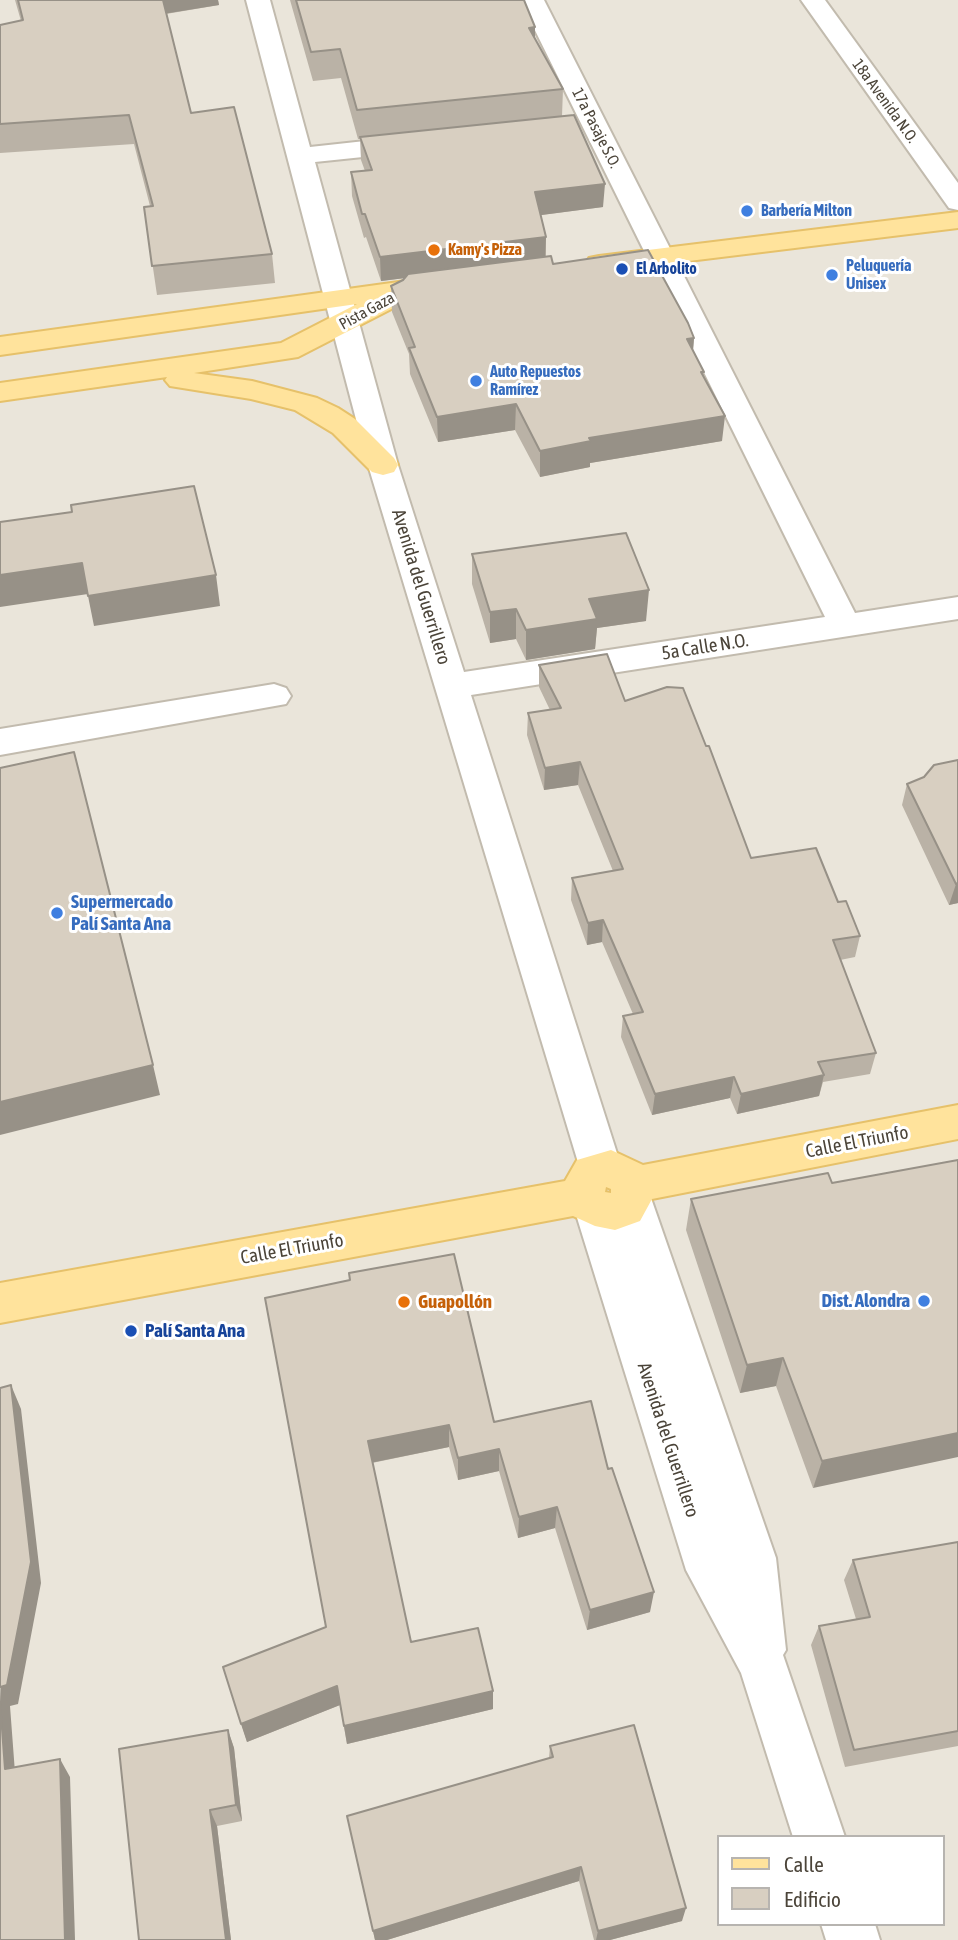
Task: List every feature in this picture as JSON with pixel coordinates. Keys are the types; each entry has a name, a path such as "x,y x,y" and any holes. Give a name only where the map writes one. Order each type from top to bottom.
{"main road":[{"path":"575,267 958,220"},
{"name":"Pista Gaza","path":"0,346 340,311 410,288 465,281"},
{"name":"Pista Gaza","path":"0,392 288,351 340,311"},
{"path":"116,377 221,384 306,404 344,426 383,465"},
{"name":"Calle El Triunfo","path":"0,1303 609,1192 958,1122"}],"street":[{"name":"Avenida del Guerrillero","path":"257,0 383,465 609,1192 710,1570 762,1663 818,1835"},
{"name":"17a Pasaje S.O.","path":"532,0 845,625"},
{"name":"18a Avenida N.O.","path":"813,0 958,202"},
{"path":"568,128 595,125"},
{"path":"298,156 433,142"},
{"name":"5a Calle N.O.","path":"451,686 958,608"},
{"path":"0,742 274,696"}],"shaded area":[{"path":"0,0 958,0 958,1940 0,1940"}],"building":[{"path":"18,0 163,0 191,113 234,107 272,254 152,266 144,207 153,206 129,115 0,124 0,25 23,20"},
{"path":"296,0 524,0 535,27 529,28 563,89 357,110 340,49 311,52"},
{"path":"574,115 605,184 535,192 546,237 380,257 365,214 362,214 351,172 372,170 360,137"},
{"path":"648,250 688,323 694,338 687,339 725,416 589,438 591,441 540,451 516,404 437,417 409,348 415,347 391,286 408,274 551,256 553,264"},
{"path":"194,486 216,575 88,596 82,563 0,575 0,522 72,512 71,505"},
{"path":"626,533 649,590 589,599 597,619 526,630 516,609 490,612 472,554"},
{"path":"607,654 625,701 667,687 683,688 706,746 709,746 751,858 816,848 838,902 846,901 860,936 833,940 876,1053 818,1062 824,1075 741,1094 734,1077 655,1094 623,1016 643,1012 603,920 588,923 572,878 623,869 580,762 545,768 528,713 561,708 539,665"},
{"name":"Supermercado Palí Santa Ana","path":"74,752 153,1065 0,1102 0,768"},
{"path":"958,760 956,884 907,784 924,777 934,765"},
{"path":"958,1160 958,1433 822,1461 783,1358 747,1365 691,1199 828,1173 832,1183"},
{"path":"454,1254 494,1422 591,1401 608,1469 612,1468 654,1592 590,1610 557,1507 519,1517 499,1449 458,1458 449,1425 368,1441 411,1642 478,1628 493,1691 344,1726 337,1686 241,1724 223,1667 326,1627 265,1298 350,1280 349,1273"},
{"path":"11,1385 31,1562 7,1685 0,1687 0,1388"},
{"path":"958,1542 958,1731 854,1750 819,1626 870,1617 853,1560"},
{"path":"0,1702 5,1769 60,1759 65,1940 0,1940"},
{"path":"634,1725 686,1908 598,1931 581,1867 373,1931 347,1816 553,1757 550,1746"},
{"path":"228,1730 236,1805 210,1810 226,1940 139,1940 119,1749"}],"place":[{"name":"Barbería Milton","path":"747,211"},
{"name":"Kamy's Pizza","path":"434,250"},
{"name":"El Arbolito","path":"622,269"},
{"name":"Peluquería Unisex","path":"832,275"},
{"name":"Auto Repuestos Ramírez","path":"476,381"},
{"name":"Supermercado Palí Santa Ana","path":"57,913"},
{"name":"Dist. Alondra","path":"924,1301"},
{"name":"Guapollón","path":"404,1302"},
{"name":"Palí Santa Ana","path":"131,1331"}]}
